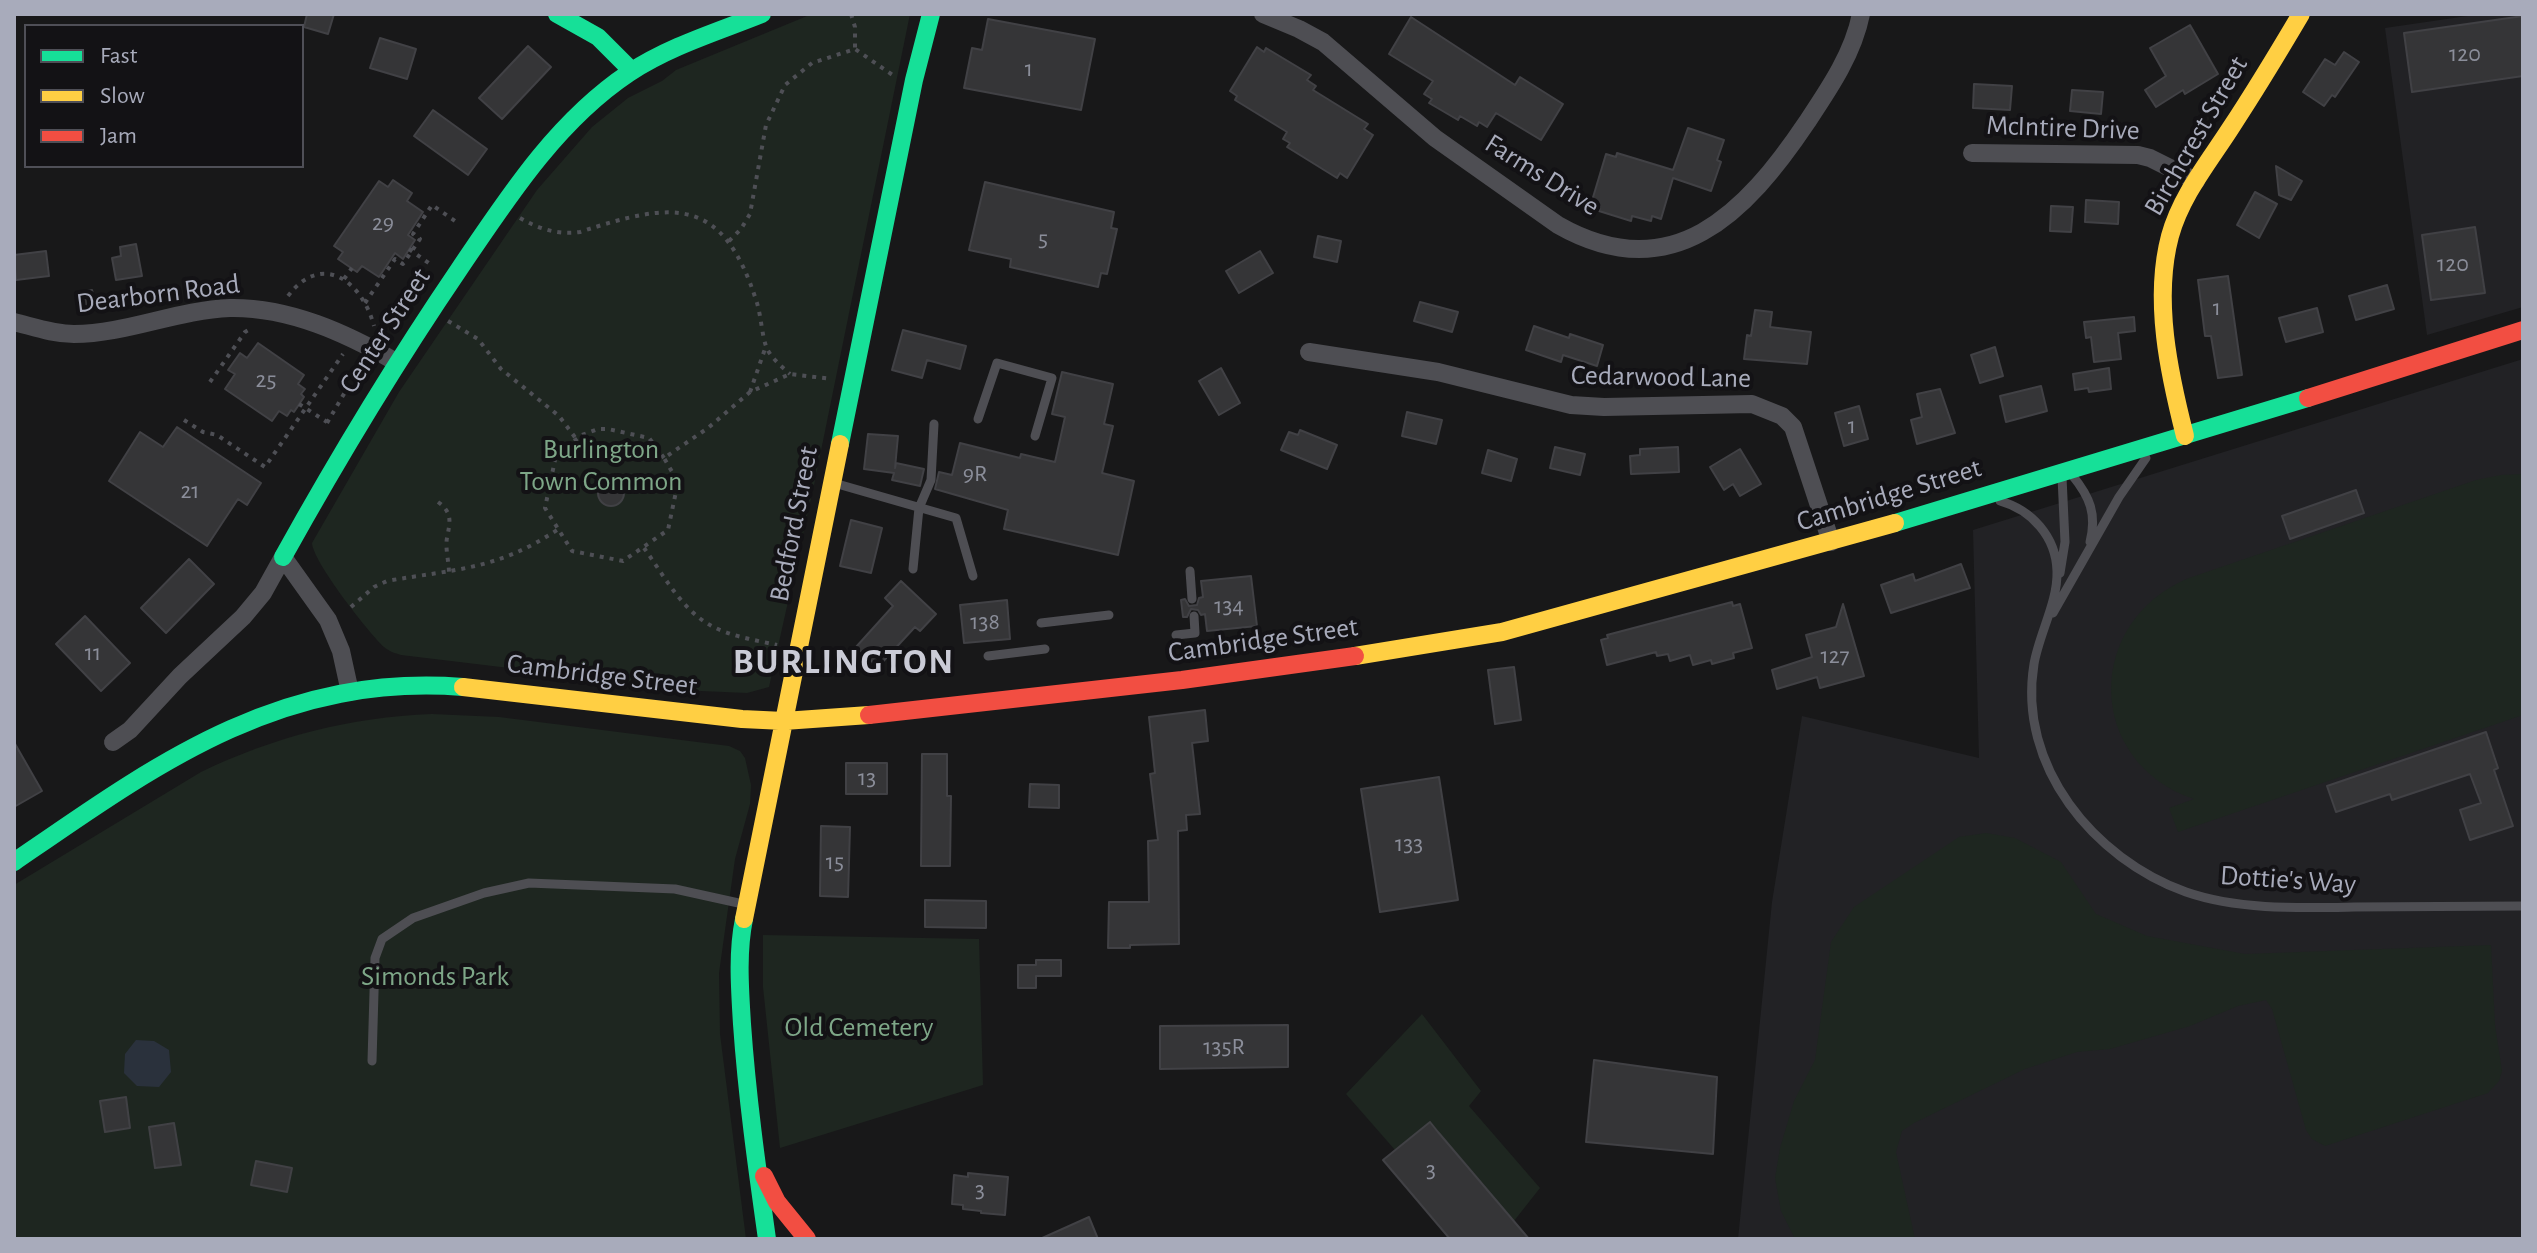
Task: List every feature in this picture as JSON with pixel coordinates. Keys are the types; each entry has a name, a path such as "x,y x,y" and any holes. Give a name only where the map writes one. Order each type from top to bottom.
{"main road":[{"path":"557,14 596,34 632,71"},
{"name":"Center Street","path":"283,557 396,362 502,205 562,130 589,104 632,71 685,45 762,14"},
{"name":"Bedford Street","path":"767,1239 748,1091 740,970 741,935 906,115 931,14"},
{"name":"Birchcrest Street","path":"2185,436 2176,403 2169,354 2163,275 2171,232 2196,181 2301,14"},
{"name":"Cambridge Street","path":"14,862 125,785 185,749 271,711 350,692 407,685 442,685 728,718 784,721 906,712 1182,680 1438,643 1502,632 1831,542 2523,330"},
{"path":"757,1163 777,1202 807,1239"}],"street":[{"name":"Farms Drive","path":"1263,14 1323,42 1430,134 1558,225 1610,245 1650,249 1679,243 1708,230 1732,213 1767,175 1792,144 1835,77 1853,42 1861,14"},
{"name":"McIntire Drive","path":"1972,153 2138,155 2196,181"},
{"name":"Dearborn Road","path":"14,322 54,332 81,334 219,309 274,311 353,339 396,362"},
{"name":"Cedarwood Lane","path":"1309,352 1438,372 1571,405 1736,403 1764,407 1782,416 1793,427 1831,542"},
{"path":"283,557 328,620 341,651 350,692"},
{"name":"Center Street","path":"113,742 130,730 180,676 243,617 263,593 283,557"}],"lane":[{"path":"978,419 997,363 1052,378 1035,436"},
{"path":"913,569 919,508 931,480 934,424"},
{"name":"Dottie's Way","path":"2042,634 2134,473 2163,441"},
{"name":"Dottie's Way","path":"2086,556 2094,527 2092,505 2071,475 2063,472 2065,542 2034,665 2032,707 2038,740 2053,780 2068,805 2123,858 2155,879 2188,893 2270,907 2523,906"},
{"path":"831,482 956,518 973,576"},
{"name":"Dottie's Way","path":"1982,496 2021,509 2036,522 2044,531 2056,558 2057,580"},
{"path":"1190,571 1192,599"},
{"path":"1041,623 1109,615"},
{"path":"1176,635 1195,633 1194,616"},
{"path":"988,656 1045,649"},
{"path":"372,1061 375,958 382,939 413,918 484,893 529,883 675,889 747,905"}],"path":[{"path":"851,14 855,27 855,49"},
{"path":"855,49 896,77"},
{"path":"729,241 750,214 766,125 785,85 806,66 855,49"},
{"path":"365,303 395,259 403,264 420,239 413,234 432,205 458,223"},
{"path":"502,205 535,226 566,234 654,211 679,212 712,223 729,241 755,298 766,346 790,374"},
{"path":"411,250 430,264"},
{"path":"344,279 352,268"},
{"path":"210,382 245,332 274,311 299,282 324,275 344,279 356,288 374,326"},
{"path":"408,296 478,339 501,369 559,416 577,440"},
{"path":"184,420 203,432 217,435 265,467 353,339"},
{"path":"750,392 766,346"},
{"path":"231,352 237,356"},
{"path":"664,458 708,428 750,392 790,374 851,383"},
{"path":"299,404 350,437"},
{"path":"598,429 649,438 678,482 666,533 623,561 572,551 545,508 556,455 577,440 598,429"},
{"path":"438,502 447,510 451,523 447,539 449,573"},
{"path":"351,607 374,587 387,581 482,566 516,554 557,530"},
{"path":"644,548 688,607 710,625 758,641 798,649"}],"shaded area":[{"path":"2481,14 2523,14 2523,307 2427,335 2385,28"},
{"path":"2523,359 2523,1239 1738,1239 1772,902 1802,716 1979,758 1973,530"},
{"path":"136,1040 154,1041 169,1050 171,1072 159,1087 137,1086 124,1073 125,1054"}],"green space":[{"name":"Burlington Town Common","path":"812,14 910,14 814,485 769,687 747,693 701,691 401,655 386,649 342,596 321,565 312,543 399,392 537,190 592,127 628,98 662,81 676,70"},
{"path":"2523,474 2523,715 2178,832 2169,808 2194,799 2158,781 2132,755 2117,724 2111,691 2116,657 2130,625 2155,598 2189,578 2476,480"},
{"name":"Simonds Park","path":"432,714 499,717 729,746 740,751 745,758 751,785 750,804 735,859 719,973 720,1034 746,1239 14,1239 14,885 201,772 229,760 285,739 342,724"},
{"path":"1986,833 2015,838 2061,862 2096,914 2147,936 2245,954 2491,945 2495,1025 2502,1071 2499,1081 2488,1093 2325,1146 2312,1139 2306,1130 2272,1009 2266,1000 2238,1006 2190,1026 2110,1049 2077,1052 2025,1069 1902,1131 1896,1152 1915,1239 1795,1239 1781,1211 1775,1178 1794,1101 1815,1060 1831,942 1854,907 1959,837"},
{"name":"Old Cemetery","path":"763,935 979,939 983,1085 780,1148 763,987"},
{"path":"1422,1014 1481,1091 1469,1106 1540,1188 1514,1221 1430,1122 1395,1150 1346,1094"}],"building":[{"path":"307,14 334,14 328,34 304,27"},
{"path":"2523,16 2523,76 2412,92 2404,33"},
{"path":"1411,17 1515,85 1520,77 1563,104 1541,140 1496,113 1487,127 1479,122 1477,126 1460,116 1458,120 1429,103 1432,99 1424,94 1433,81 1389,54"},
{"path":"988,19 1095,39 1081,110 964,88 972,48 982,50"},
{"path":"2190,25 2218,74 2156,107 2145,90 2166,76 2150,48"},
{"path":"380,38 416,49 407,79 370,68"},
{"path":"528,46 551,67 502,119 479,98"},
{"path":"1257,47 1264,52 1266,48 1311,75 1307,80 1316,86 1313,90 1368,124 1364,129 1373,135 1347,178 1340,173 1337,178 1287,147 1290,143 1283,139 1287,132 1235,100 1237,96 1230,91"},
{"path":"2344,52 2359,62 2335,97 2332,95 2324,106 2303,92 2325,59 2335,65"},
{"path":"1974,84 2012,86 2010,110 1973,108"},
{"path":"2072,90 2103,92 2101,114 2070,111"},
{"path":"433,110 487,149 468,175 414,136"},
{"path":"1688,128 1724,140 1717,160 1721,162 1711,191 1673,178 1661,219 1652,216 1651,221 1632,216 1631,221 1599,211 1600,207 1591,204 1606,154 1616,157 1617,153 1673,170"},
{"path":"2276,166 2302,181 2291,200 2279,195"},
{"path":"393,180 412,193 407,201 423,212 408,235 415,240 403,259 395,253 379,277 362,266 357,272 338,259 343,252 334,246 379,181 388,187"},
{"path":"985,182 1114,212 1111,228 1117,229 1107,274 1101,273 1098,287 1010,267 1011,259 969,250"},
{"path":"2255,192 2277,204 2259,238 2237,225"},
{"path":"2086,200 2119,202 2118,224 2085,222"},
{"path":"2051,206 2073,207 2071,232 2050,231"},
{"path":"2475,227 2485,293 2431,300 2422,235"},
{"path":"1318,236 1341,241 1337,262 1314,257"},
{"path":"136,244 142,276 116,280 112,258 121,256 120,247"},
{"path":"46,251 49,276 16,280 14,255"},
{"path":"1260,251 1273,273 1239,293 1226,271"},
{"path":"2228,276 2242,375 2218,378 2211,336 2205,336 2198,280"},
{"path":"2387,285 2394,309 2356,320 2349,296"},
{"path":"92,290 96,306 81,310 77,293"},
{"path":"1420,302 1458,312 1452,332 1414,321"},
{"path":"2317,308 2323,332 2286,342 2279,318"},
{"path":"1755,310 1772,312 1770,327 1811,332 1807,364 1744,359"},
{"path":"2134,317 2135,331 2118,333 2121,359 2094,362 2091,337 2086,338 2084,322"},
{"path":"1534,326 1603,345 1597,366 1563,355 1561,362 1526,350"},
{"path":"903,330 966,346 960,369 927,360 922,378 892,370"},
{"path":"258,343 304,375 298,384 305,389 301,394 304,397 294,412 291,410 287,416 279,411 272,421 225,389 235,374 228,370 240,353 247,358"},
{"path":"1995,347 2003,376 1980,383 1971,355"},
{"path":"1221,368 1240,403 1219,415 1199,381"},
{"path":"2109,368 2111,389 2075,390 2073,374"},
{"path":"1062,372 1113,384 1104,424 1113,426 1102,473 1134,481 1118,555 1004,529 1008,510 935,489 939,472 952,475 960,443 1020,458 1021,454 1055,462 1065,417 1052,414"},
{"path":"2041,386 2047,411 2006,422 2000,396"},
{"path":"1940,389 1955,433 1917,444 1911,420 1922,417 1917,394"},
{"path":"1859,406 1868,439 1844,446 1835,413"},
{"path":"1407,412 1442,420 1436,444 1402,436"},
{"path":"177,427 261,483 247,505 238,499 207,546 109,481 140,432 163,447"},
{"path":"1300,430 1337,445 1327,469 1281,450 1289,432 1298,435"},
{"path":"868,434 898,436 895,468 896,463 924,469 920,486 892,480 894,473 864,469"},
{"path":"1555,447 1585,454 1580,475 1550,468"},
{"path":"1678,447 1679,472 1631,474 1630,456 1640,455 1640,449"},
{"path":"1740,449 1761,484 1740,496 1733,484 1724,490 1710,467"},
{"path":"1488,450 1517,459 1511,481 1482,473"},
{"path":"611,480 620,484 624,493 620,502 611,506 602,502 598,493 602,484"},
{"path":"2356,490 2364,513 2290,539 2282,516"},
{"path":"851,520 882,528 871,573 840,566"},
{"path":"189,559 214,584 166,633 141,608"},
{"path":"1961,564 1970,588 1891,613 1881,585 1913,574 1915,581"},
{"path":"1251,576 1257,626 1207,631 1205,614 1191,609 1187,617 1183,617 1181,600 1185,599 1189,606 1197,605 1199,598 1203,597 1201,581"},
{"path":"901,581 936,614 920,631 915,627 878,667 856,647 893,606 885,598"},
{"path":"1007,600 1010,639 964,643 960,605"},
{"path":"1732,602 1733,606 1740,604 1752,648 1733,653 1734,658 1693,665 1690,655 1670,661 1668,654 1657,656 1656,652 1607,665 1601,640 1608,638 1607,635"},
{"path":"1843,604 1864,676 1820,688 1817,677 1777,689 1772,670 1812,657 1806,635 1836,627"},
{"path":"85,616 130,663 101,691 56,644"},
{"path":"1514,667 1521,720 1495,724 1488,670"},
{"path":"1205,710 1208,741 1192,743 1200,814 1186,815 1187,830 1178,831 1179,944 1108,948 1109,902 1149,902 1148,841 1158,840 1150,774 1155,773 1149,717"},
{"path":"2486,732 2498,768 2494,770 2513,826 2470,840 2460,810 2481,803 2470,774 2392,800 2390,794 2336,812 2327,786"},
{"path":"14,742 42,791 14,807"},
{"path":"922,754 947,754 947,796 951,796 950,866 921,866"},
{"path":"846,763 887,763 887,794 846,794"},
{"path":"1439,777 1458,900 1380,912 1361,789"},
{"path":"1030,784 1059,785 1059,808 1029,807"},
{"path":"821,826 850,827 848,897 820,896"},
{"path":"925,900 986,901 986,928 925,927"},
{"path":"1036,960 1061,960 1061,976 1036,976 1036,988 1018,988 1018,965 1036,965"},
{"path":"1288,1025 1288,1067 1160,1069 1160,1026"},
{"path":"1594,1060 1717,1077 1713,1154 1586,1142"},
{"path":"126,1097 130,1128 105,1132 100,1101"},
{"path":"1430,1122 1529,1239 1450,1239 1383,1160"},
{"path":"174,1123 181,1165 155,1168 149,1127"},
{"path":"256,1161 292,1168 287,1192 251,1185"},
{"path":"968,1173 1008,1177 1005,1215 981,1213 952,1204 954,1175 968,1177"},
{"path":"1089,1217 1098,1239 1040,1239"}],"traffic: fast":[{"path":"557,14 598,37 632,71"},
{"path":"283,557 413,339 497,214 557,137 603,92 645,63 762,14"},
{"path":"840,444 914,80 931,14"},
{"path":"1895,523 2308,398"},
{"path":"14,862 118,791 170,760 223,732 278,710 336,695 397,686 463,687"},
{"path":"744,919 740,958 742,1024 749,1105 767,1239"}],"traffic: slow":[{"path":"2185,436 2169,362 2163,311 2165,260 2170,236 2188,194 2301,14"},
{"path":"744,919 840,444"},
{"path":"1355,656 1502,632 1895,523"},
{"path":"463,687 742,719 784,721 869,715"}],"traffic: jam":[{"path":"2308,398 2523,330"},
{"path":"869,715 1182,680 1355,656"},
{"path":"764,1176 777,1202 807,1239"}],"district":[{"name":"BURLINGTON","path":"844,662"}]}
